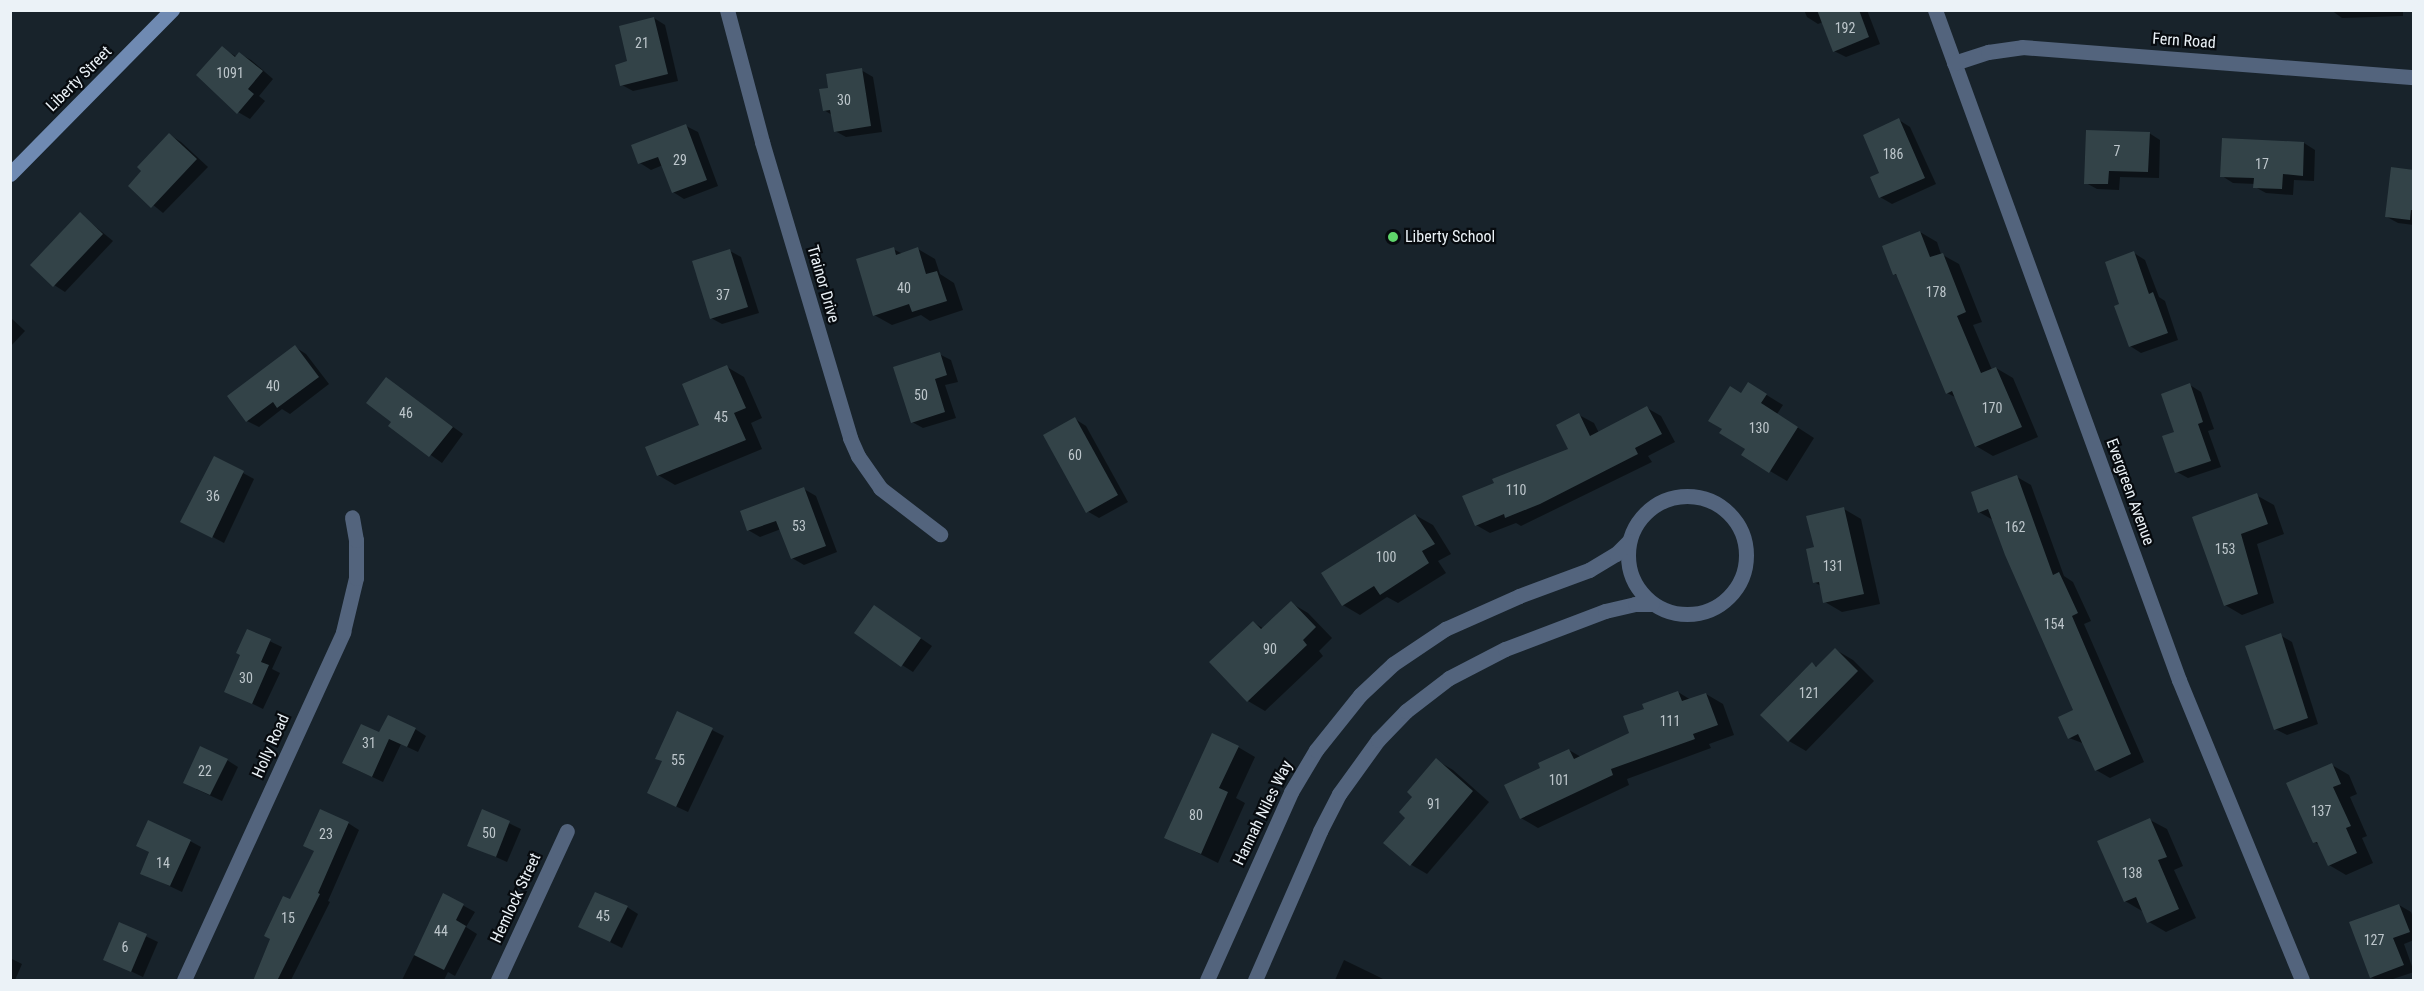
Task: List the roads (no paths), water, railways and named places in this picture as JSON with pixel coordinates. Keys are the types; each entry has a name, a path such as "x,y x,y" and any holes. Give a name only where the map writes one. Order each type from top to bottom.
{"main road":[{"name":"Liberty Street","path":"10,174 172,10"}],"street":[{"name":"Trainor Drive","path":"727,10 766,154 850,438 858,456 880,488 940,534"},
{"name":"Evergreen Avenue","path":"1935,10 2179,680 2302,981"},
{"name":"Fern Road","path":"1954,63 1988,52 2022,47 2414,76"},
{"name":"Hannah Niles Way","path":"1254,981 1320,831 1339,794 1371,749 1406,711 1434,688 1466,667 1525,641 1605,611 1635,604 1652,604 1674,614 1693,615 1714,609 1722,603 1742,577 1746,556 1743,535 1732,516 1715,503 1685,496 1666,500 1648,510 1636,525 1629,541 1627,563 1632,581 1652,604"},
{"name":"Holly Road","path":"184,981 343,632 356,578 356,540 352,517"},
{"name":"Hannah Niles Way","path":"1206,981 1291,792 1316,750 1360,695 1393,664 1445,629 1519,596 1589,570 1609,558 1629,541"},
{"name":"Hemlock Street","path":"498,981 567,831"}],"place":[{"name":"Liberty School","path":"1393,237"}]}
